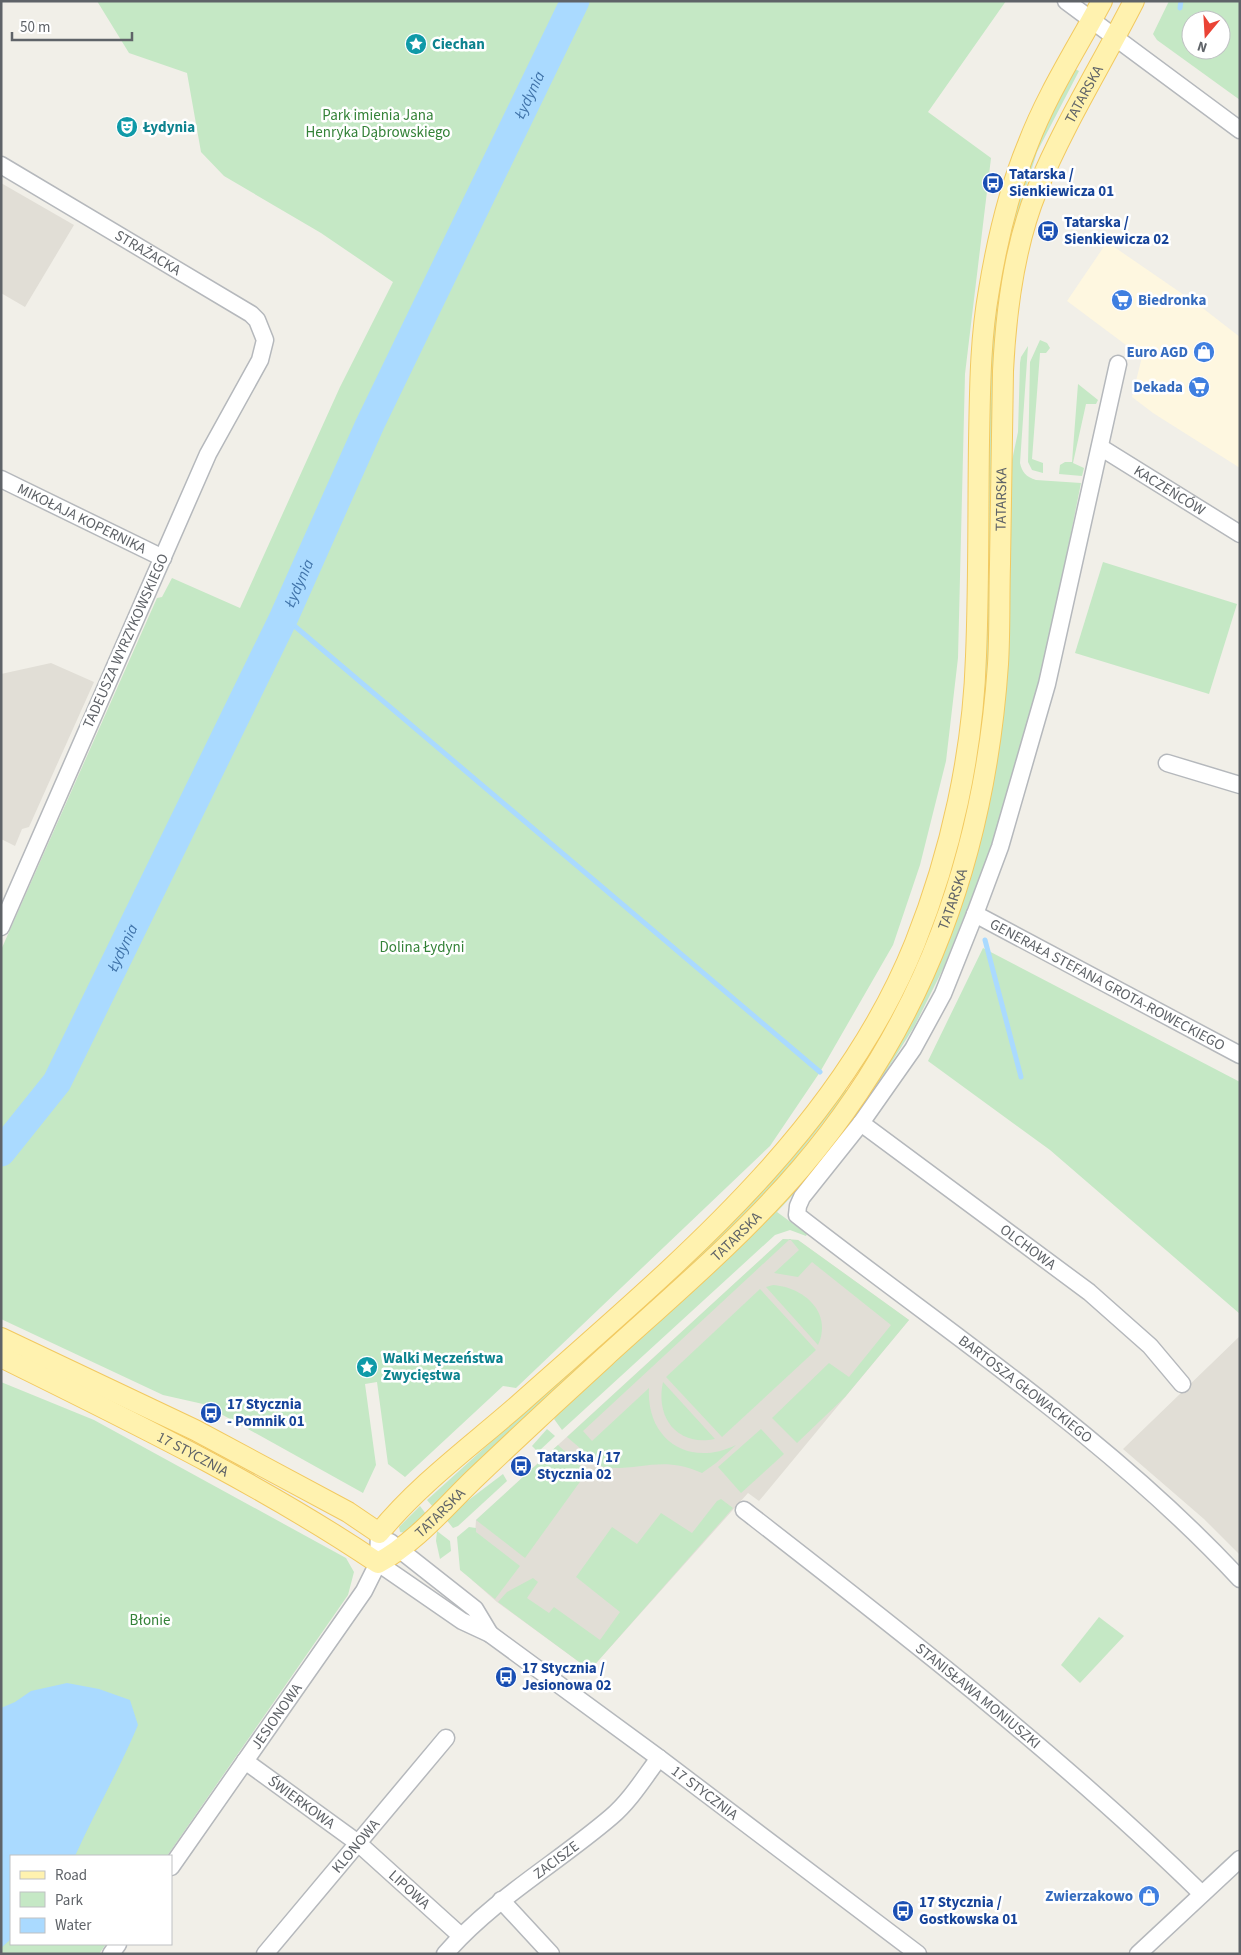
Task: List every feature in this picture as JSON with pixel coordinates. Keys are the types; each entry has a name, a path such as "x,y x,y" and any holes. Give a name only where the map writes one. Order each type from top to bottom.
{"main road":[{"name":"TATARSKA","path":"379,1533 424,1486 686,1254 776,1163 809,1121 863,1043 914,947 933,893 951,830 963,774 971,714 976,660 980,371 992,269 1013,184 1028,141 1102,1"},
{"name":"TATARSKA","path":"378,1563 401,1550 496,1458 746,1226 801,1168 857,1092 886,1046 934,955 954,900 972,835 985,780 993,720 998,662 1003,363 1010,298 1016,264 1036,191 1059,142 1134,1"},
{"name":"17 STYCZNIA","path":"1,1338 195,1430 348,1512 379,1533"},
{"name":"17 STYCZNIA","path":"1,1357 147,1430 336,1535 378,1563"}],"street":[{"path":"1066,1 1240,130"},
{"name":"STRAŻACKA","path":"1,165 251,314 257,320 265,340 260,360"},
{"name":"TADEUSZA WYRZYKOWSKIEGO","path":"1,927 208,454 260,360"},
{"name":"TATARSKA","path":"797,1215 802,1197 861,1123 913,1049 943,994 1000,848 1047,684 1118,364"},
{"name":"KACZEŃCÓW","path":"1100,447 1240,534"},
{"name":"MIKOŁAJA KOPERNIKA","path":"1,479 163,558"},
{"path":"1167,762 1240,785"},
{"name":"GENERAŁA STEFANA GROTA-ROWECKIEGO","path":"975,914 1240,1055"},
{"name":"OLCHOWA","path":"861,1123 1089,1292 1150,1346 1182,1384"},
{"name":"BARTOSZA GŁOWACKIEGO","path":"797,1215 1112,1455 1240,1579"},
{"name":"STANISŁAWA MONIUSZKI","path":"744,1510 946,1668 1132,1829 1202,1894"},
{"path":"378,1563 379,1533"},
{"name":"17 STYCZNIA","path":"379,1533 475,1609 490,1634"},
{"name":"17 STYCZNIA","path":"378,1563 462,1621 490,1634 659,1758 918,1954"},
{"name":"JESIONOWA","path":"172,1866 364,1591 378,1563"},
{"name":"KLONOWA","path":"265,1954 446,1738"},
{"name":"ZACISZE","path":"445,1954 460,1936 501,1900 611,1817 659,1758"},
{"name":"ŚWIERKOWA","path":"244,1761 358,1844"},
{"name":"LIPOWA","path":"358,1844 460,1936"},
{"path":"1138,1954 1240,1859"},
{"path":"501,1900 551,1954"}],"shaded area":[{"path":"1,183 74,225 25,307 1,293"},
{"path":"1107,242 1200,306 1240,337 1240,468 1153,413 1132,397 1142,357 1067,301"},
{"path":"51,663 94,682 29,827 22,829 15,846 1,839 1,674"},
{"path":"783,1239 798,1240 909,1320 759,1501 748,1493 590,1670 497,1602 472,1580 476,1520"},
{"path":"1240,1336 1240,1555 1204,1519 1123,1449"}],"green space":[{"name":"Dolina Łydyni","path":"97,1 1006,1 928,112 991,158 965,374 958,658 946,761 920,865 893,945 820,1072 770,1146 516,1388 503,1386 405,1477 388,1464 377,1382 365,1384 376,1465 363,1493 203,1404 163,1395 1,1319 1,950 157,598 162,597 172,578 240,608 340,387 393,282 321,233 224,176 201,152 187,73 129,53"},
{"path":"1169,1 1240,1 1240,100 1185,60 1231,60 1231,10 1181,10 1181,57 1157,40 1153,34"},
{"path":"1075,69 1079,71 1037,152 1016,219 991,645 982,736 967,817 938,920 896,1011 860,1072 856,1070 956,844 990,350 1002,264 1024,175 1049,115"},
{"path":"1040,340 1047,343 1050,348 1046,353 1040,353 1032,459 1043,463 1043,473 1032,470 1028,462 1030,362"},
{"path":"1028,346 1020,463 1022,469 1027,476 1036,480 1081,483 1048,648 993,844 944,967 914,1027 871,1095 867,1092 936,969 965,890 1010,470 1018,432 1020,363 1021,357"},
{"path":"1078,384 1098,400 1096,404 1086,404 1073,463 1084,468 1082,476 1059,474 1060,465 1065,462 1072,462"},
{"path":"1103,562 1237,604 1209,694 1075,653"},
{"path":"983,948 1240,1082 1240,1314 1050,1150 928,1061"},
{"path":"843,1088 848,1091 783,1174 709,1250 433,1507 427,1500 640,1307"},
{"path":"861,1100 866,1103 829,1156 777,1212 807,1234 806,1236 790,1230 775,1235 562,1430 554,1419 560,1411"},
{"path":"783,1239 790,1239 583,1431 592,1441 649,1388 650,1406 655,1422 663,1435 674,1445 687,1451 702,1453 719,1451 736,1445 702,1473 677,1465 666,1464 608,1468 601,1466 567,1437"},
{"path":"790,1239 798,1240 909,1320 845,1397 797,1443 772,1418 829,1363 849,1377 891,1325 812,1262 798,1277 774,1273 799,1250"},
{"path":"773,1285 795,1291 812,1303 822,1322 822,1333 818,1345 766,1287"},
{"path":"760,1289 816,1350 722,1437 666,1377"},
{"name":"Błonie","path":"1,1382 94,1420 346,1558 354,1572 348,1595 168,1855 10,1855 10,1945 105,1945 99,1954 1,1954"},
{"path":"663,1382 715,1439 702,1440 690,1438 680,1434 672,1427 662,1407"},
{"path":"547,1429 555,1436 538,1452 532,1446"},
{"path":"761,1429 784,1454 741,1493 718,1467"},
{"path":"558,1445 587,1472 525,1558 476,1520"},
{"path":"503,1474 507,1481 458,1526 453,1528 445,1518"},
{"path":"721,1499 733,1508 590,1670 498,1602 507,1592 533,1578 538,1582 527,1598 549,1613 554,1607 600,1640 620,1612 576,1577 612,1527 637,1544 661,1513 692,1533 717,1501"},
{"path":"420,1506 426,1514 405,1533 400,1532 399,1527"},
{"path":"469,1527 476,1528 476,1532 520,1566 495,1599 460,1570 457,1537"},
{"path":"437,1531 450,1541 451,1551 440,1559 436,1541"},
{"path":"1099,1617 1124,1636 1080,1683 1061,1665"}],"water":[{"path":"67,1683 99,1689 130,1700 138,1725 75,1855 10,1855 10,1940 1,1948 1,1708 15,1702 31,1691"}],"waterway":[{"name":"Łydynia","path":"1,1152 57,1082 284,617 370,424 575,1"},
{"path":"1180,8 1181,1"},
{"path":"284,617 820,1072"},
{"path":"985,940 1021,1077"}],"place":[{"name":"Ciechan","path":"416,44"},
{"name":"Łydynia","path":"127,127"},
{"name":"Tatarska / Sienkiewicza 01","path":"993,183"},
{"name":"Tatarska / Sienkiewicza 02","path":"1048,231"},
{"name":"Biedronka","path":"1122,300"},
{"name":"Euro AGD","path":"1204,352"},
{"name":"Dekada","path":"1199,387"},
{"name":"Walki Męczeństwa Zwycięstwa","path":"367,1367"},
{"name":"17 Stycznia - Pomnik 01","path":"211,1413"},
{"name":"Tatarska / 17 Stycznia 02","path":"521,1466"},
{"name":"17 Stycznia / Jesionowa 02","path":"506,1677"},
{"name":"Zwierzakowo","path":"1149,1896"},
{"name":"17 Stycznia / Gostkowska 01","path":"903,1911"}],"park label":[{"name":"Park imienia Jana Henryka Dąbrowskiego","path":"378,124"}]}
